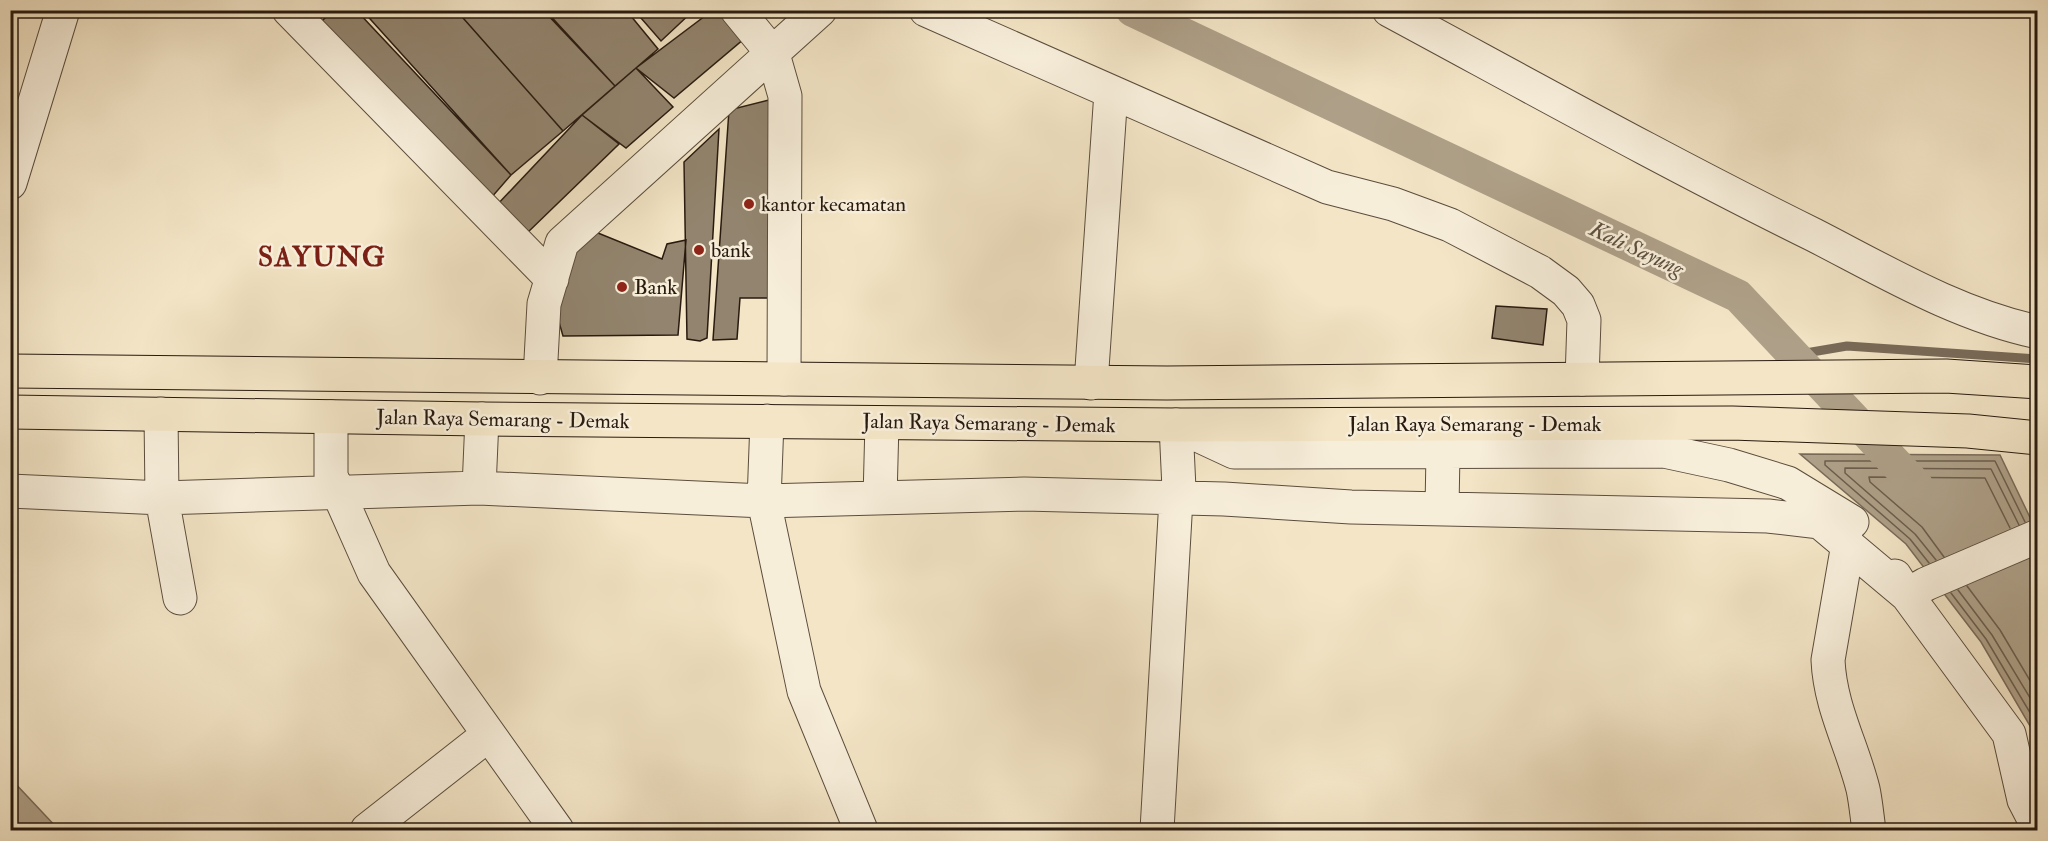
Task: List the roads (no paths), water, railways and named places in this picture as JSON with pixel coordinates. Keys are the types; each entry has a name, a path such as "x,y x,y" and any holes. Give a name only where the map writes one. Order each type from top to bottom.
{"highway":[{"name":"Jalan Raya Semarang - Demak","path":"10,371 1091,383 1946,376 2037,382"},
{"name":"Jalan Raya Semarang - Demak","path":"10,412 160,425 1177,432 1493,439 1732,423 1968,431 2037,438"}],"street":[{"path":"10,183 17,144 63,10"},
{"path":"289,10 552,279"},
{"path":"737,10 773,54 785,96 784,379"},
{"path":"540,378 544,304 562,243 820,10"},
{"path":"926,10 1194,131 1327,187 1393,204 1450,225 1540,272 1566,291 1578,305 1584,320 1582,379"},
{"path":"1389,10 1720,189 1939,298 2007,325 2037,332"},
{"path":"1091,383 1111,92"},
{"path":"160,425 162,488 180,598"},
{"path":"331,427 335,485 374,573 557,831"},
{"path":"480,480 481,428"},
{"path":"767,430 764,492 804,691 861,831"},
{"path":"881,490 882,431"},
{"path":"1157,831 1178,494 1177,432 1234,452 1442,481 1820,522 1847,530"},
{"path":"10,491 480,480 764,492 881,490 1024,494 1178,494 1351,507 1442,481 1493,439 1664,451 1729,465 1788,483 1917,589 2009,734 2024,800 2037,827"},
{"path":"1847,530 1828,660 1829,676 1831,696 1863,789 1869,831"},
{"path":"1917,589 2037,536"},
{"path":"367,831 488,735"}],"water":[{"path":"1800,454 2000,455 2037,532 2037,738 1981,642 1906,544"},
{"path":"11,779 59,830 11,830"}],"waterway":[{"name":"Kali Sayung","path":"1132,10 1738,296 1917,486"},
{"path":"1794,355 1847,346 2038,359"}],"place":[{"name":"kantor kecamatan","path":"749,204"},
{"name":"bank","path":"699,250"},
{"name":"Bank","path":"622,287"}],"district":[{"name":"SAYUNG","path":"322,257"}]}
